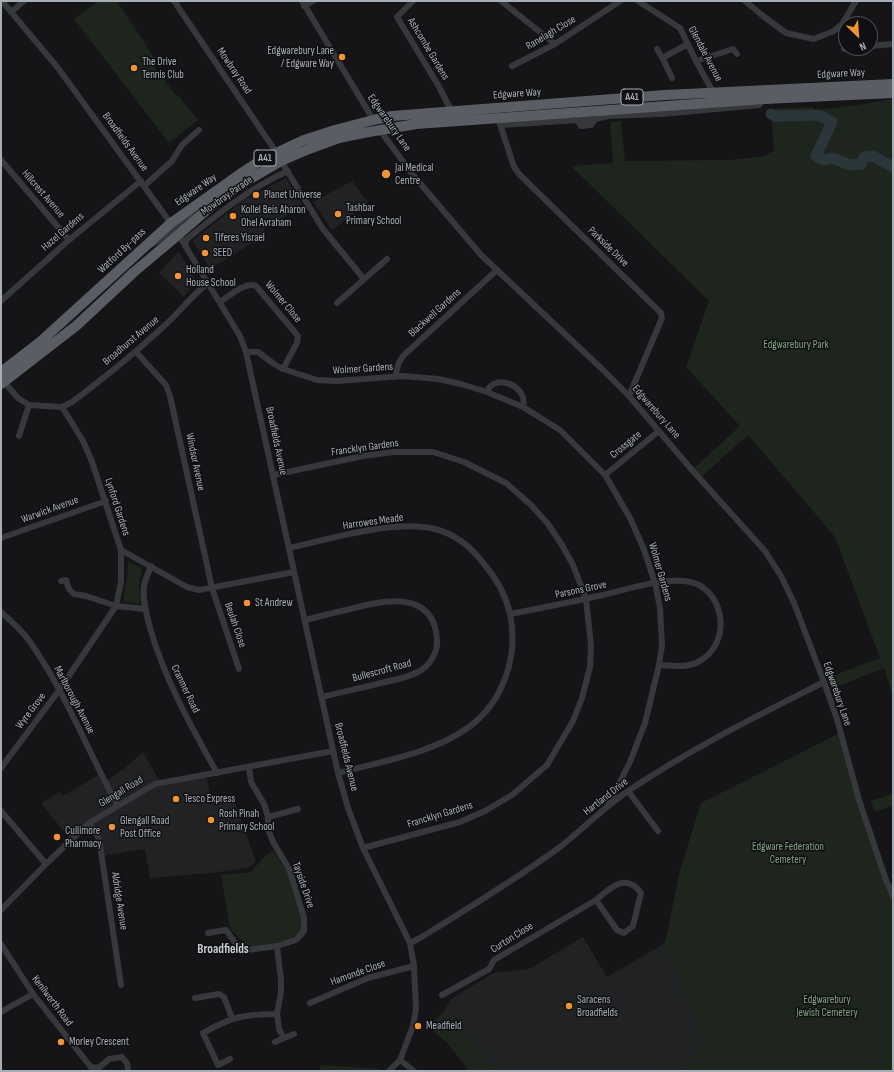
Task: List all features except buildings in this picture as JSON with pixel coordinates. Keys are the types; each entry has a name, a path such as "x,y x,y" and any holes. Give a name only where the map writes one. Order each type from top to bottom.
{"highway":[{"name":"Edgware Way","path":"175,229 203,213 304,140 392,116 713,92 893,84"},
{"name":"Edgware Way","path":"175,229 263,159 279,157 339,138 380,129 416,124 499,121 893,93"},
{"name":"Watford By-pass","path":"1,372 40,342 145,247 175,229"},
{"name":"A41","path":"3,383 76,326 134,272 175,229"}],"street":[{"name":"Broadfields Avenue","path":"2,1 58,68 175,229 240,336 246,352 338,773 348,808 364,848 410,943 414,966 416,1009 413,1026 400,1060"},
{"path":"11,12 24,1"},
{"name":"Mowbray Road","path":"174,1 279,157 324,229 364,279"},
{"path":"303,4 313,1"},
{"name":"Ashcombe Gardens","path":"413,1 396,18 438,85 452,112"},
{"path":"501,1 555,44"},
{"name":"Ranelagh Close","path":"512,66 555,44 620,1"},
{"name":"Glendale Avenue","path":"638,1 680,28 713,92"},
{"path":"745,1 786,33 814,39 834,31 842,24 856,1"},
{"name":"Edgwarebury Lane","path":"303,4 373,120 413,175 481,255 629,396 692,470 765,551 781,576 794,603 824,682 837,719 859,800 886,880 893,896"},
{"path":"663,59 688,44"},
{"path":"878,45 893,44"},
{"path":"657,49 672,78"},
{"path":"696,61 733,49 737,54"},
{"name":"Edgware Way","path":"499,121 577,120 582,126 591,125 595,119 608,116 662,114 761,102"},
{"name":"Parkside Drive","path":"499,121 514,167 519,174 661,312 662,318 629,396"},
{"name":"Hazel Gardens","path":"1,301 69,240 172,161 182,145 199,130"},
{"name":"Hillcrest Avenue","path":"1,160 69,240"},
{"name":"Mowbray Parade","path":"185,245 187,239 233,202 249,191 288,171"},
{"path":"337,303 387,259"},
{"name":"Blackwell Gardens","path":"395,377 404,355 497,270"},
{"name":"Broadhurst Avenue","path":"62,408 72,402 136,352 208,283"},
{"name":"Wolmer Close","path":"220,302 246,285 252,284 256,286 298,336 297,343 283,369"},
{"name":"Windsor Avenue","path":"136,352 166,385 170,396 212,588"},
{"name":"Wolmer Gardens","path":"246,352 258,352 283,369 307,378 327,381 403,376 438,379 487,392 523,407 560,430 605,475 630,518 643,547 655,583 660,608 662,645 659,665 645,723 630,762 608,805"},
{"path":"3,383 18,398 29,405 62,408"},
{"path":"487,392 488,389 494,384 509,384 517,388 522,393 524,399 523,407"},
{"path":"20,436 29,405"},
{"name":"Lynford Gardens","path":"62,408 89,453 121,550 187,587 199,590 294,572"},
{"name":"Crossgate","path":"605,475 659,431"},
{"name":"Francklyn Gardens","path":"273,475 363,456 394,452 433,452 464,462 506,483 540,515 552,529 573,565 586,599 591,645 590,667 582,698 573,721 547,765 512,795 485,811 460,822 364,848"},
{"name":"Warwick Avenue","path":"1,538 106,501"},
{"name":"Harrowes Meade","path":"289,548 373,530 407,527 436,529 458,539 477,555 490,571 503,593 510,614 513,642 510,664 502,688 489,708 470,727 451,740 425,750 338,773"},
{"path":"116,606 121,582 121,550"},
{"name":"Cranmer Road","path":"151,566 144,586 145,609 162,664 179,702 217,773"},
{"path":"61,581 66,580 69,589 74,594 86,596 116,606 145,609"},
{"name":"Parsons Grove","path":"510,614 586,599 655,583 684,581 694,583 705,589 714,599 720,610 720,638 713,651 698,662 680,666 659,665"},
{"name":"Beulah Close","path":"212,588 239,669"},
{"name":"Bullescroft Road","path":"305,620 371,603 394,600 421,606 429,614 437,634 438,645 435,654 419,672 404,678 322,697"},
{"name":"Wyre Grove","path":"1,768 60,689 116,606"},
{"name":"Marlborough Avenue","path":"1,612 29,641 60,689 118,806"},
{"name":"Hartland Drive","path":"410,943 527,870 561,846 608,805 673,762 733,728 824,682"},
{"name":"Glengall Road","path":"1,910 89,823 155,784 333,751"},
{"name":"Tayside Drive","path":"208,933 226,930 236,944 247,950 277,946 296,940 304,932 304,918 289,869 273,842 268,829 268,817 264,804 251,782 249,767"},
{"path":"628,791 658,831"},
{"path":"268,817 298,809"},
{"path":"1,811 46,864"},
{"name":"Aldridge Avenue","path":"89,823 98,837 100,845 121,985"},
{"name":"Curton Close","path":"442,995 488,970 494,960 596,900 614,885 620,883 630,884 637,888 641,893 633,926 624,934 616,930 596,900"},
{"name":"Kenilworth Road","path":"1,944 33,994 93,1070"},
{"path":"277,946 281,980 281,992 277,1014 279,1029 284,1038"},
{"name":"Hamonde Close","path":"310,1003 368,978 414,966"},
{"path":"1,1012 33,994"},
{"path":"195,998 219,994 224,997 232,1018"},
{"path":"230,1059 218,1065 203,1033 232,1018 258,1014 277,1014"},
{"path":"275,1042 294,1034"},
{"path":"93,1070 100,1067 109,1059 122,1057 127,1063 128,1071"},
{"path":"389,1071 400,1060 414,1071"}],"shaded area":[{"path":"286,178 303,206 264,229 265,235 210,269 193,241 245,199"},
{"name":"Tashbar Primary School","path":"352,181 368,203 332,230 313,202"},
{"name":"Holland House School","path":"179,252 196,281 184,297 159,273"},
{"path":"143,752 159,780 156,783 199,775 206,771 211,802 233,797 256,862 250,867 212,873 150,878 145,849 100,856 99,845 89,824 70,839 41,803 60,792 63,796 100,774 105,782 125,768"},
{"name":"Saracens Broadfields","path":"583,937 607,977 665,943 701,1032 701,1048 681,1071 496,1071 450,1017 443,1012 451,999 493,973 529,969"}],"green space":[{"name":"The Drive Tennis Club","path":"98,1 117,1 155,59 151,62 176,96 178,95 198,120 169,143 74,19"},
{"name":"Edgwarebury Park","path":"893,99 893,696 884,668 836,687 832,676 880,658 835,537 748,435 700,478 692,470 740,426 686,367 709,301 571,166 613,163 610,122 621,121 625,161 729,160 765,156 774,150 771,110 782,108 813,107 815,110"},
{"path":"128,562 141,568 142,570 139,586 139,604 125,602 123,600"},
{"name":"Edgware Federation Cemetery","path":"840,733 893,898 893,1071 681,1071 701,1048 701,1032 665,943 680,870 701,803"},
{"path":"893,794 893,806 875,812 871,801"},
{"path":"273,851 286,869 303,927 298,935 289,940 255,947 246,945 230,929 221,875 251,872 265,856"},
{"path":"443,1012 450,1017 496,1071 469,1071 450,1046 428,1026"},
{"path":"320,1065 381,1069 379,1071 320,1071"}],"waterway":[{"path":"771,114 781,116"},
{"path":"783,116 818,115 832,122 816,156 823,160 832,158 850,165 861,164 864,157 873,156 893,167"}],"place":[{"name":"Edgwarebury Lane / Edgware Way","path":"342,57"},
{"name":"The Drive Tennis Club","path":"134,68"},
{"name":"Jai Medical Centre","path":"386,174"},
{"name":"Planet Universe","path":"256,195"},
{"name":"Tashbar Primary School","path":"338,214"},
{"name":"Kollel Beis Aharon Ohel Avraham","path":"233,216"},
{"name":"Tiferes Yisrael","path":"206,238"},
{"name":"SEED","path":"205,253"},
{"name":"Holland House School","path":"178,276"},
{"name":"St Andrew","path":"247,603"},
{"name":"Tesco Express","path":"176,799"},
{"name":"Rosh Pinah Primary School","path":"211,820"},
{"name":"Glengall Road Post Office","path":"112,827"},
{"name":"Cullimore Pharmacy","path":"57,837"},
{"name":"Saracens Broadfields","path":"569,1006"},
{"name":"Meadfield","path":"418,1026"},
{"name":"Morley Crescent","path":"61,1042"}],"district":[{"name":"Broadfields","path":"223,950"}],"park label":[{"name":"Edgwarebury Jewish Cemetery","path":"827,1006"}]}
